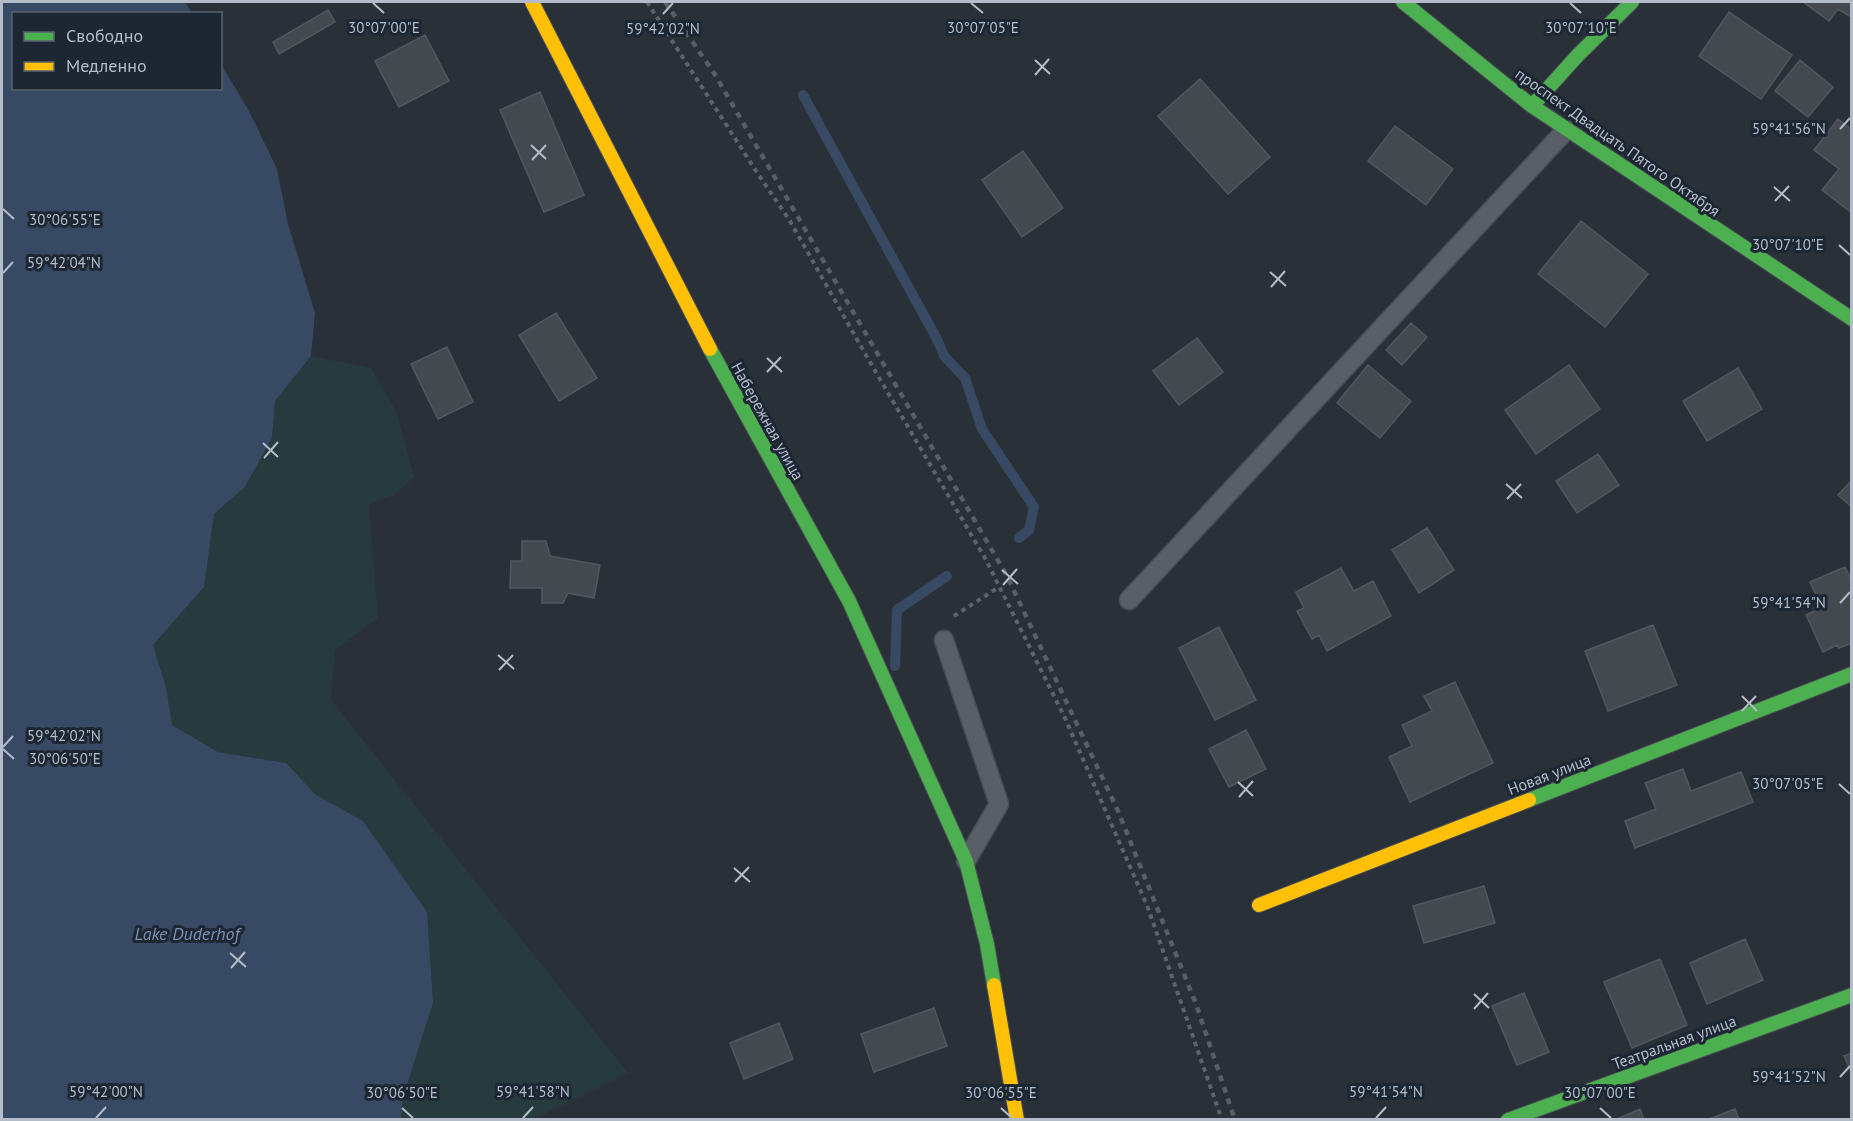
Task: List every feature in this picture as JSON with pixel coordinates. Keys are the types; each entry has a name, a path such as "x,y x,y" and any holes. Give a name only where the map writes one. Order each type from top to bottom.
{"street":[{"name":"Набережная улица","path":"532,2 722,373 849,601 966,861 987,944 1017,1119"},
{"name":"проспект Двадцать Пятого Октября","path":"1403,2 1532,106 1851,319"},
{"path":"1532,106 1578,55 1632,2"},
{"name":"Новая улица","path":"1259,905 1851,674"},
{"name":"Театральная улица","path":"1508,1119 1851,995"}],"lane":[{"path":"1129,600 1566,130"},
{"path":"944,640 999,804 966,861"}],"path":[{"path":"647,2 790,221 986,561 1065,718 1148,908 1222,1119"},
{"path":"959,612 999,587"}],"green space":[{"path":"311,356 371,368 397,413 414,477 394,495 369,505 378,618 335,650 331,700 628,1073 534,1119 401,1119 403,1097 363,822 316,795 286,763 218,752 172,725 166,687 153,645 204,587 214,514 245,487 272,438 275,401"}],"water":[{"name":"Lake Duderhof","path":"2,2 185,2 191,12 12,12 12,90 222,90 222,66 249,111 277,169 288,224 315,313 311,356 275,401 272,438 245,487 214,514 204,587 153,645 166,687 172,725 218,752 286,763 316,795 363,821 427,912 433,1003 403,1097 401,1119 2,1119"}],"building":[{"path":"1803,2 1852,2 1852,12 1849,16 1838,9 1829,21"},
{"path":"328,10 335,22 279,54 273,42"},
{"path":"1729,12 1792,55 1761,99 1699,56"},
{"path":"425,35 449,81 399,107 375,61"},
{"path":"1800,60 1833,87 1808,117 1775,91"},
{"path":"1200,79 1270,157 1228,194 1158,116"},
{"path":"540,92 584,195 544,212 500,110"},
{"path":"1838,119 1852,130 1852,213 1822,190 1839,169 1814,150"},
{"path":"1395,126 1453,169 1426,205 1368,161"},
{"path":"1023,151 1063,208 1022,237 982,180"},
{"path":"1581,221 1648,274 1605,327 1538,274"},
{"path":"556,313 597,378 559,401 519,335"},
{"path":"1411,323 1427,337 1402,365 1386,350"},
{"path":"1197,338 1223,372 1179,405 1153,371"},
{"path":"447,347 473,402 438,419 411,364"},
{"path":"1368,365 1411,401 1380,438 1337,403"},
{"path":"1569,365 1600,409 1536,454 1505,410"},
{"path":"1738,368 1762,409 1707,441 1683,401"},
{"path":"1598,454 1619,485 1577,513 1556,481"},
{"path":"1852,480 1852,507 1838,495"},
{"path":"1427,528 1454,570 1419,593 1392,550"},
{"path":"522,541 546,541 550,556 600,565 594,598 568,593 563,603 542,603 542,588 510,588 511,561 522,561"},
{"path":"1845,567 1852,581 1852,643 1839,648 1837,645 1823,652 1806,615 1822,608 1810,582"},
{"path":"1341,568 1354,591 1373,581 1391,616 1327,651 1319,635 1312,639 1297,611 1304,608 1296,592"},
{"path":"1653,625 1677,685 1608,711 1585,651"},
{"path":"1219,627 1256,700 1215,720 1179,648"},
{"path":"1455,682 1493,763 1410,802 1389,757 1412,746 1402,725 1432,711 1424,696"},
{"path":"1246,730 1266,769 1229,787 1209,749"},
{"path":"1683,769 1691,791 1741,772 1753,802 1635,848 1625,821 1656,809 1645,783"},
{"path":"1484,886 1495,923 1424,943 1413,906"},
{"path":"1745,939 1763,980 1707,1004 1690,963"},
{"path":"1660,959 1687,1025 1632,1048 1604,982"},
{"path":"1524,993 1549,1052 1517,1065 1492,1006"},
{"path":"934,1008 947,1046 874,1072 861,1034"},
{"path":"779,1023 793,1059 744,1079 730,1043"},
{"path":"1852,1053 1852,1074 1844,1056"},
{"path":"1640,1109 1644,1120 1615,1120"},
{"path":"1735,1109 1739,1120 1707,1120"}],"waterway":[{"path":"803,95 938,341 944,356 965,378 982,429 1034,507 1029,530 1019,538"},
{"path":"895,666 897,610 947,576"}],"railway":[{"path":"665,2 714,73 1007,576 1118,811 1196,1004 1235,1120"}],"traffic: fast":[{"path":"1403,2 1532,106 1852,319"},
{"path":"1532,106 1578,55 1632,2"},
{"path":"710,349 849,601 966,861 987,944 994,985"},
{"path":"1529,800 1852,674"},
{"path":"1508,1120 1852,995"}],"traffic: slow":[{"path":"532,2 710,349"},
{"path":"1259,905 1529,800"},
{"path":"994,985 1017,1120"}]}
